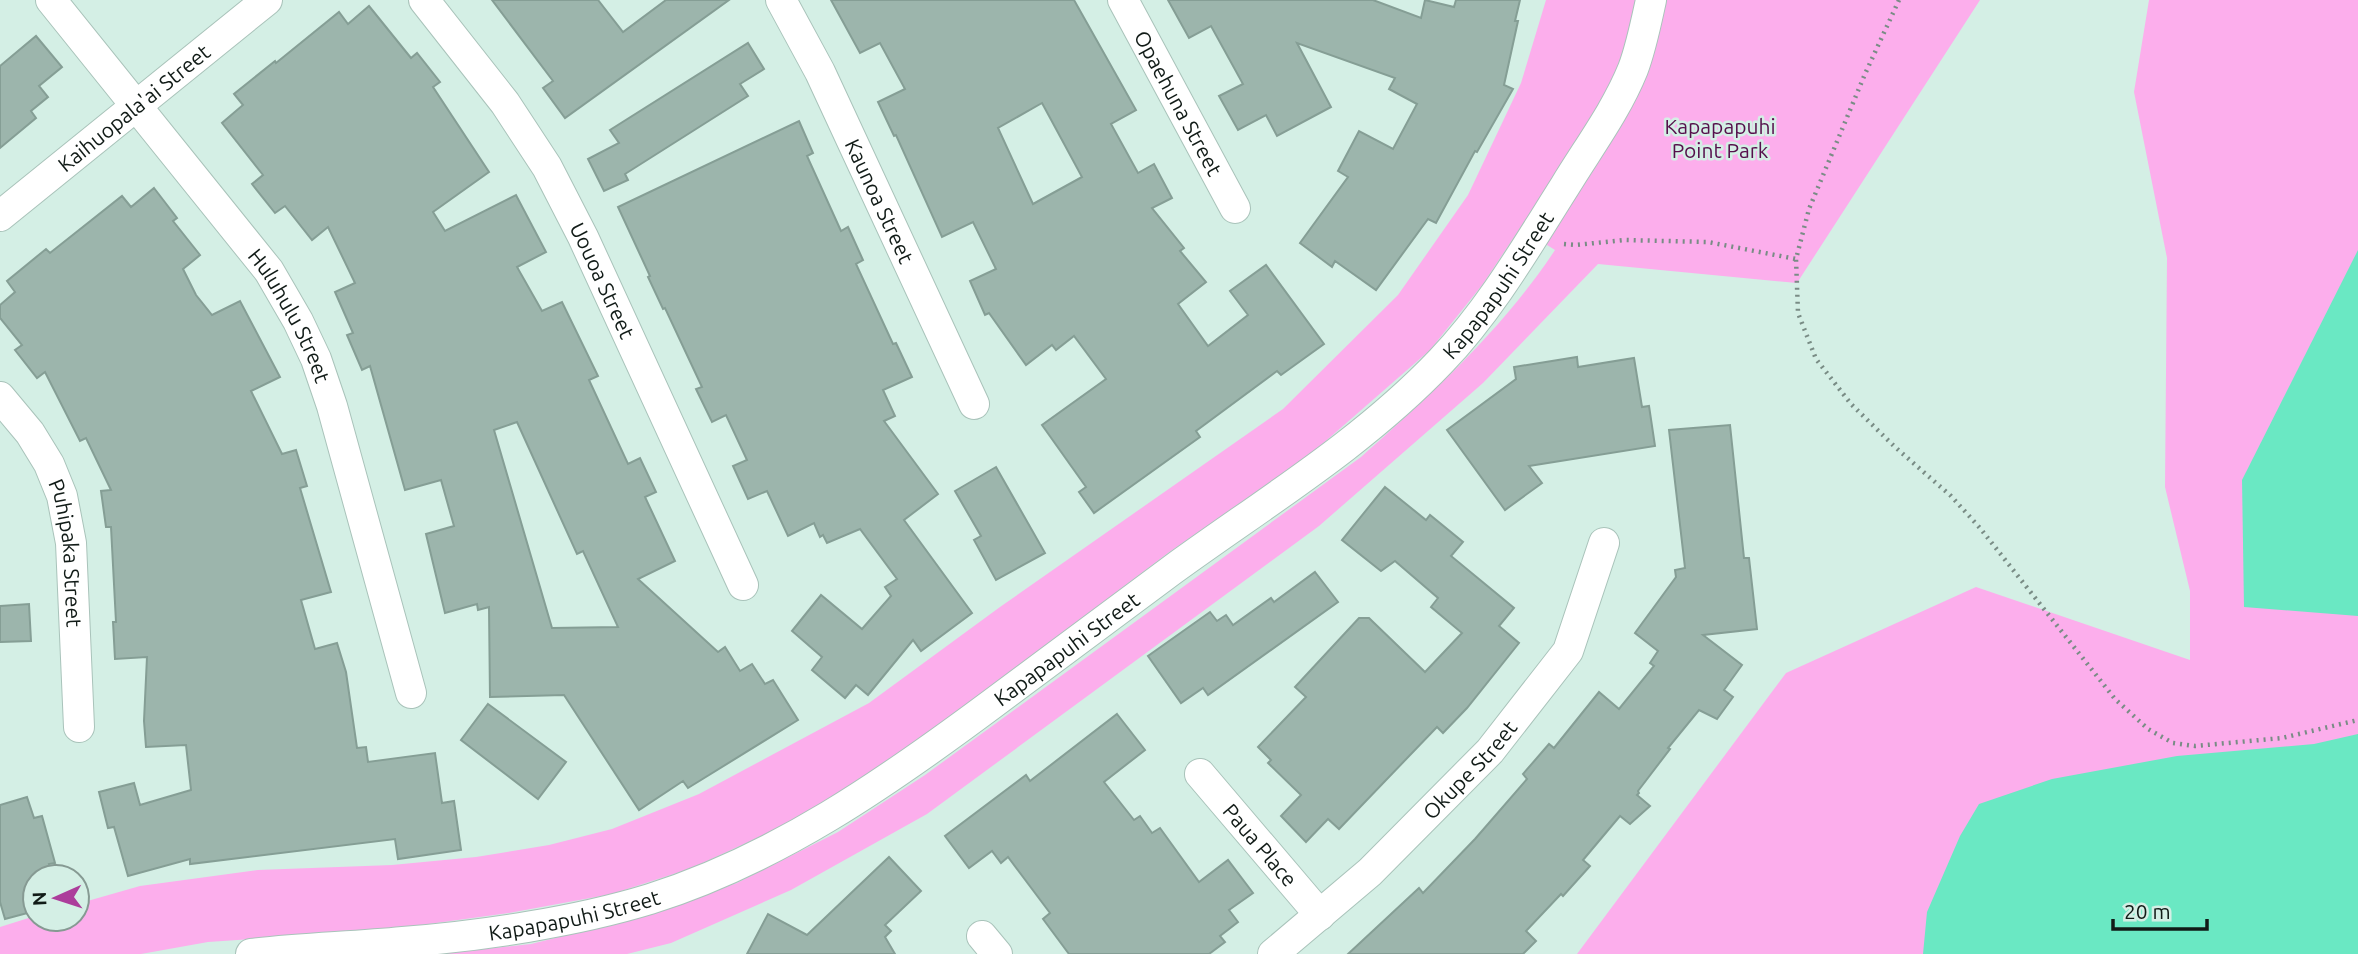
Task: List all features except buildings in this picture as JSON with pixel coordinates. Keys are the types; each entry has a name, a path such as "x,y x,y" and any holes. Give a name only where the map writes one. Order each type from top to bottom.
{"street":[{"name":"Huluhulu Street","path":"51,0 269,271 298,321 316,359 332,406 411,692"},
{"name":"Kaihuopala'ai Street","path":"0,216 267,0"},
{"name":"Uouoa Street","path":"424,0 505,103 547,167 583,237 743,585"},
{"name":"Kaunoa Street","path":"781,0 820,72 974,404"},
{"name":"Opaehuna Street","path":"1123,0 1235,208"},
{"name":"Kapapapuhi Street","path":"251,954 406,942 488,932 650,899 772,848 852,804 935,747 1177,567 1318,467 1388,413 1444,359 1502,284 1612,111 1633,68 1651,0"},
{"name":"Puhipaka Street","path":"0,397 30,433 49,464 61,496 71,542 79,727"},
{"name":"Okupe Street","path":"1273,954 1370,872 1490,751 1568,651 1604,543"},
{"name":"Paua Place","path":"1200,774 1320,915"}],"path":[{"path":"1899,0 1809,209 1796,259 1798,313 1816,359 1851,404 1951,496 1980,528 2115,699 2148,729 2173,743 2195,746 2282,738 2358,720"},
{"path":"1554,243 1576,246 1624,240 1708,242 1796,259"}],"green space":[{"name":"Kapapapuhi Point Park","path":"1546,0 1980,0 1797,283 1598,264 1483,383 1319,526 927,814 791,890 671,943 627,954 439,954 531,944 636,918 737,883 838,832 925,775 1361,457 1465,360 1513,307 1555,250 1520,228 1483,284 1430,350 1312,453 1168,553 925,737 844,791 787,824 692,868 612,894 509,913 385,930 208,942 141,954 0,954 0,927 21,920 21,933 91,933 91,900 140,886 258,870 392,865 476,857 549,845 612,829 699,794 869,703 1000,607 1283,409 1398,295 1468,195 1521,83"},
{"path":"2149,0 2358,0 2358,954 1577,954 1786,673 1976,587 2190,660 2190,591 2165,487 2167,258 2134,92"}],"shaded area":[{"path":"2358,250 2358,616 2244,607 2242,480"},
{"path":"2358,734 2358,954 1923,954 1927,912 1960,836 1979,804 2052,779 2177,756 2314,744"}]}
